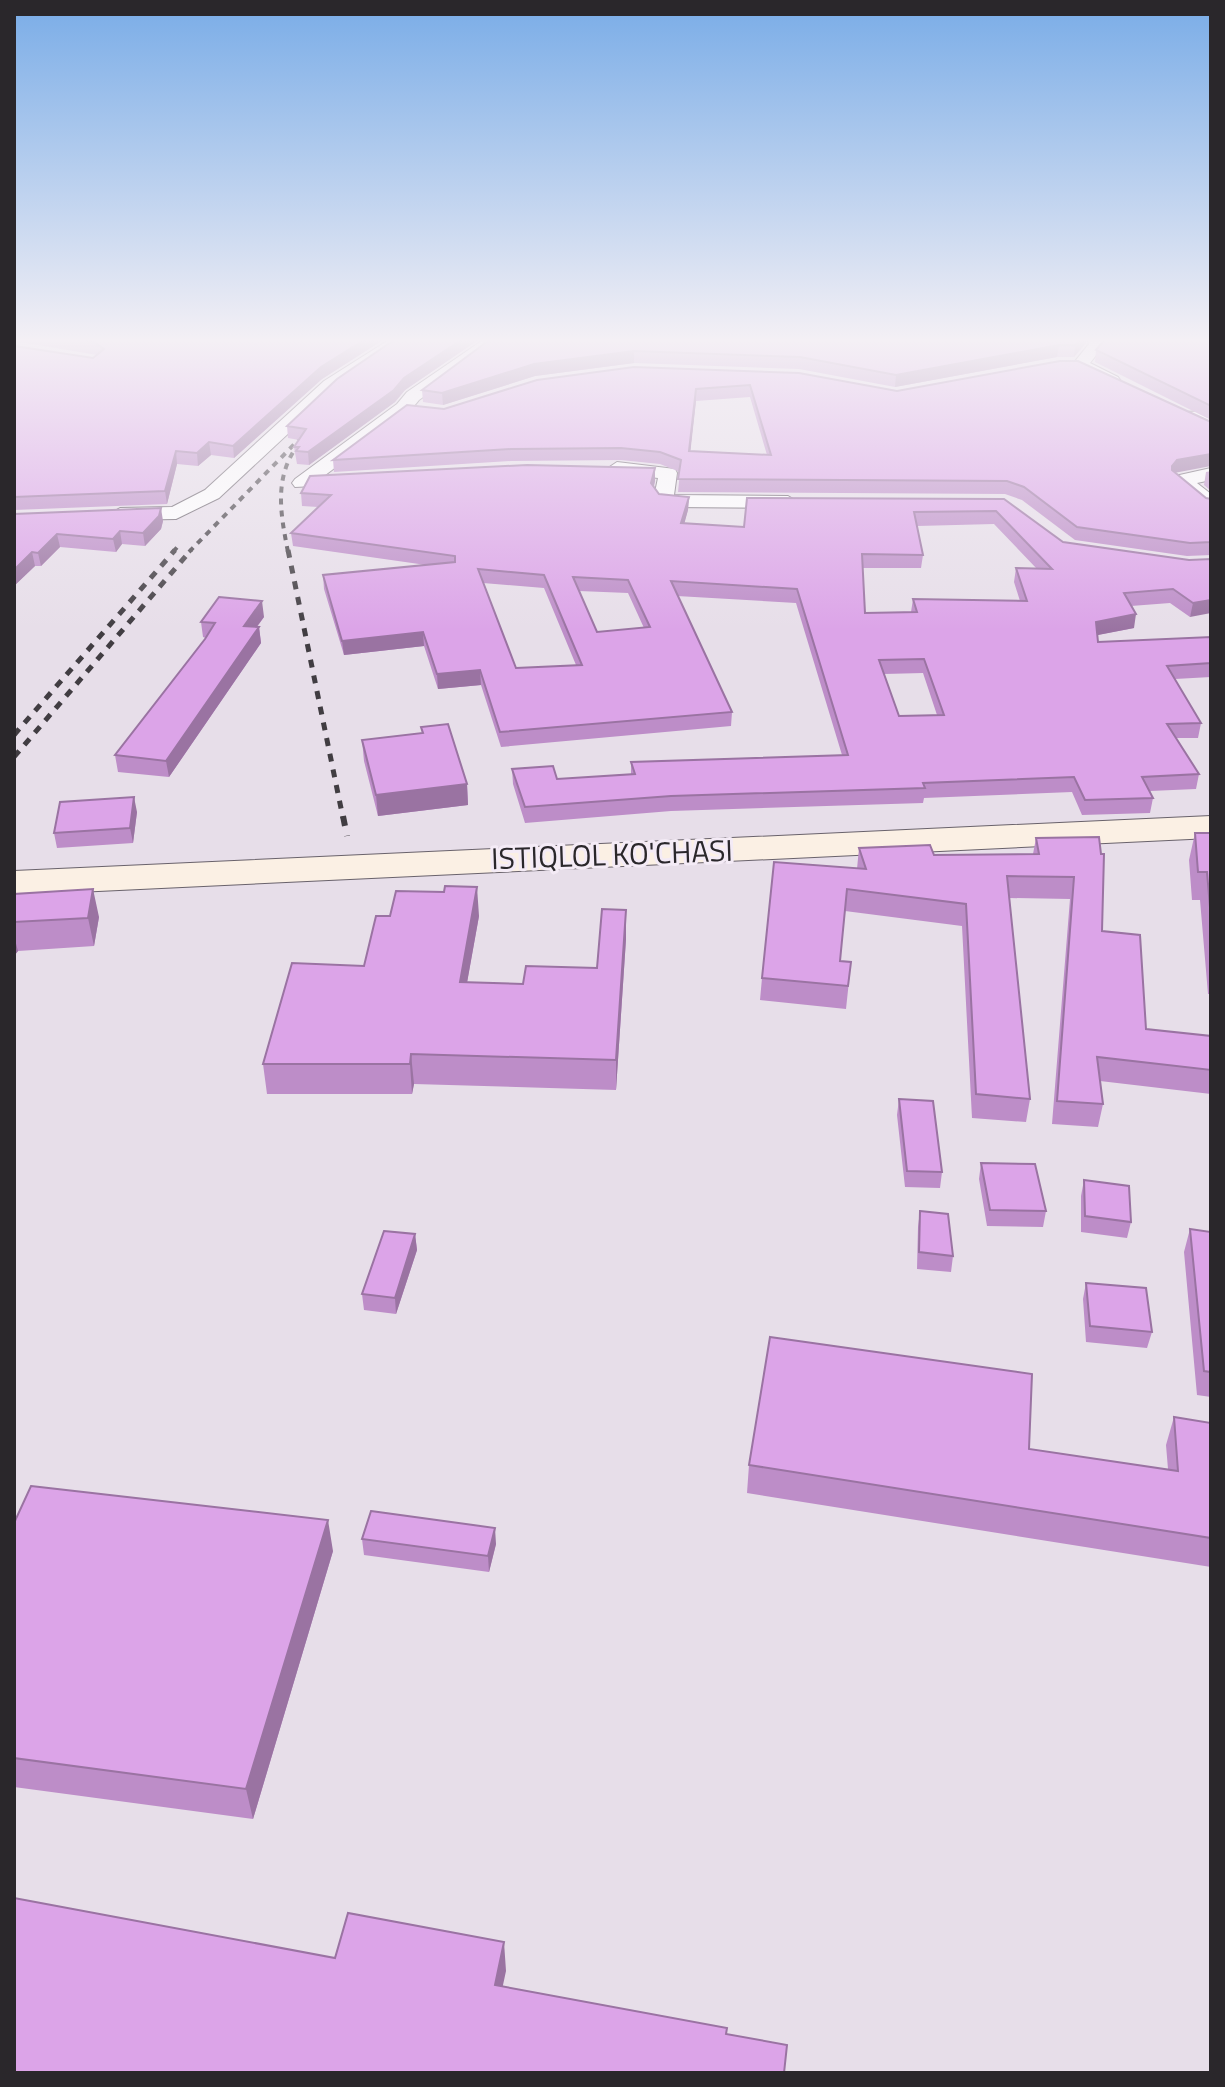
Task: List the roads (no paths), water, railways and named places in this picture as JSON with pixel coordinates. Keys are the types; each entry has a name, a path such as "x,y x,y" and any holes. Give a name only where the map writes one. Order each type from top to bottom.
{"main road":[{"name":"ISTIQLOL KO'CHASI","path":"14,883 1211,827"}],"street":[{"path":"104,514 176,513 212,494 275,435"},
{"path":"366,435 302,483 366,479"},
{"path":"600,467 668,473 664,497 668,501 804,502"},
{"path":"1211,474 1182,480 1211,504"}],"railway":[{"path":"189,552 303,435"},
{"path":"288,552 281,499 284,474 295,449"},
{"path":"173,552 179,545"},
{"path":"14,735 175,550"},
{"path":"14,757 191,550"},
{"path":"288,550 343,818"},
{"path":"343,816 347,836"}]}
